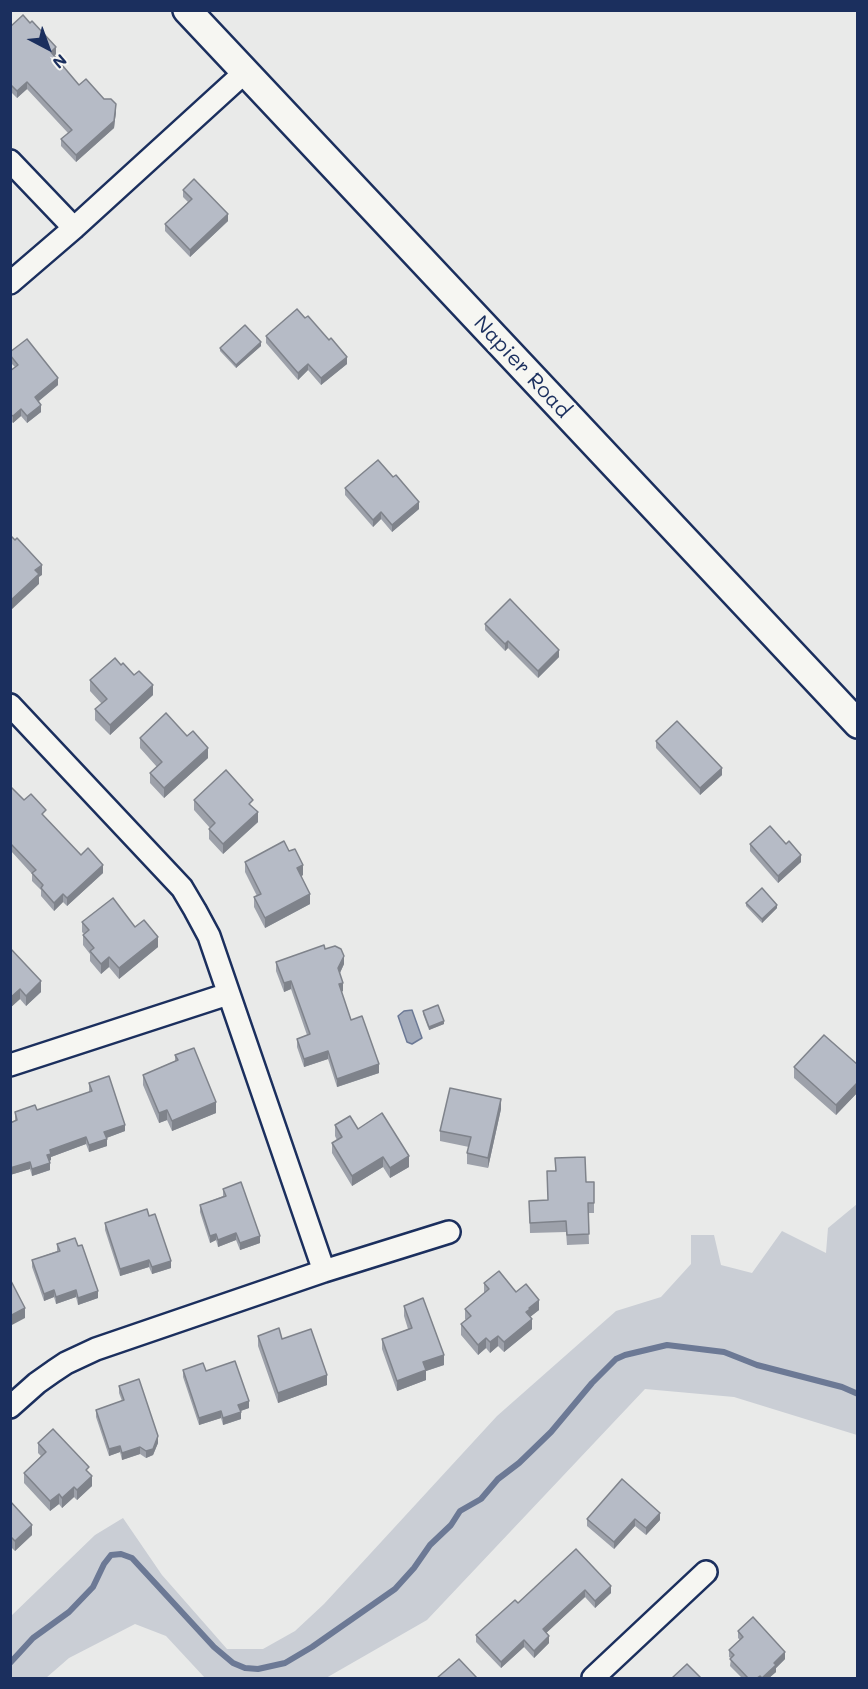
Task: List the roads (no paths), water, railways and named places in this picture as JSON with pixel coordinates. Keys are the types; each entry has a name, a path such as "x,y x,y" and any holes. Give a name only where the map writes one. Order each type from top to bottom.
{"street":[{"name":"Napier Road","path":"187,10 858,724"},
{"path":"10,283 74,228 244,73"},
{"path":"10,161 74,228"},
{"path":"10,705 182,888 209,936 324,1271"},
{"path":"10,1065 228,994"},
{"path":"10,1407 37,1383 66,1363 96,1349 324,1271 449,1232"},
{"path":"593,1678 706,1572"}],"water":[{"path":"412,1010 422,1038 412,1044 407,1042 398,1016 404,1011"}],"waterway":[{"path":"10,1663 33,1638 69,1612 93,1587 111,1555 121,1554 132,1558 214,1647 233,1663 245,1668 258,1669 285,1663 395,1589 430,1545 451,1525 460,1511 481,1499 498,1479 519,1463 551,1432 592,1383 616,1359 625,1355 667,1345 724,1352 757,1365 842,1387 858,1394"}]}
